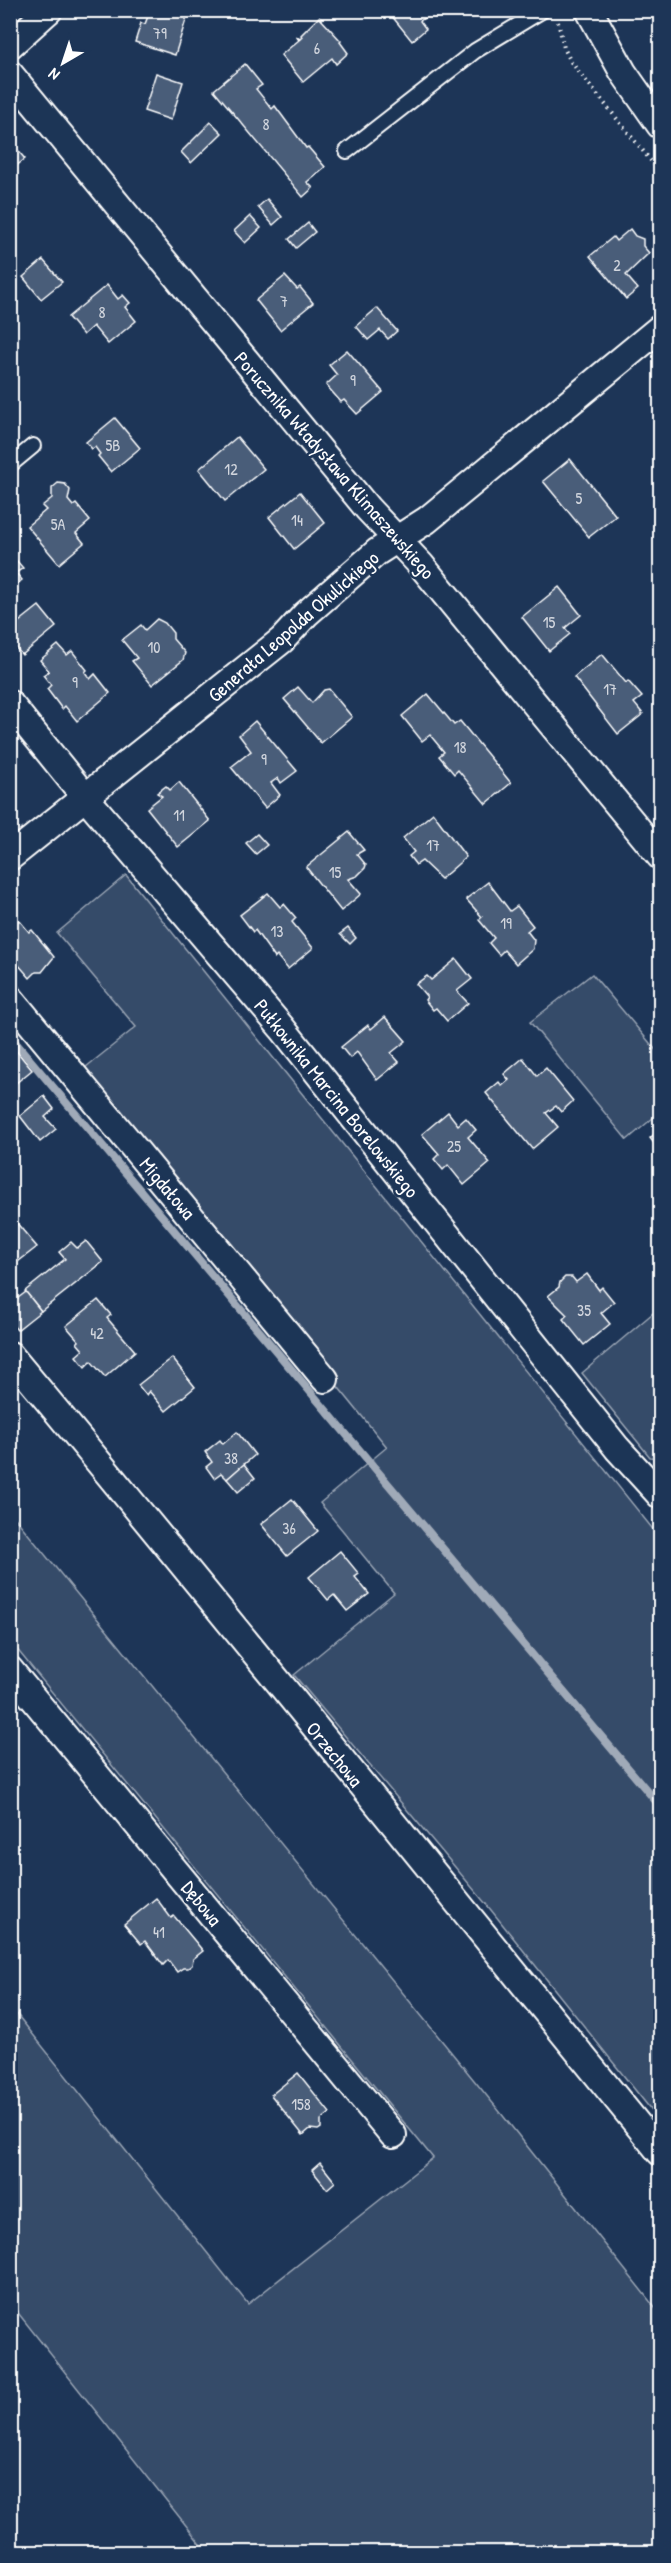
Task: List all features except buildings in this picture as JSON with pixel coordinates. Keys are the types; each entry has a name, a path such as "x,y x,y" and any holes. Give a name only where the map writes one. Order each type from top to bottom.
{"street":[{"path":"10,45 48,10"},
{"path":"589,10 623,72 660,125"},
{"name":"Porucznika Władysława Klimaszewskiego","path":"10,74 368,509 429,574 660,856"},
{"name":"Generała Leopolda Okulickiego","path":"10,857 282,640 306,614 376,552 427,520 660,328"},
{"name":"Pułkownika Marcina Borelowskiego","path":"10,704 86,798 282,1028 616,1448 660,1495"},
{"name":"Migdałowa","path":"10,998 325,1379"},
{"name":"Orzechowa","path":"10,1355 185,1565 260,1661 660,2152"},
{"name":"Dębowa","path":"10,1670 393,2135"}],"lane":[{"path":"347,151 475,51 543,10"},
{"path":"10,465 33,446"}],"path":[{"path":"556,17 564,48 571,62 660,172"}],"shaded area":[{"path":"126,875 660,1538 660,2121 491,1910 294,1675 394,1593 320,1503 387,1447 81,1071 136,1027 57,933"},
{"path":"592,974 660,1055 660,1112 627,1140 530,1022"},
{"path":"653,1313 660,1322 660,1458 650,1457 582,1373"},
{"path":"11,1513 500,2112 660,2314 660,2552 207,2552 11,2304 11,2007 248,2304 433,2158 11,1642"}],"waterway":[{"path":"10,1036 660,1806"}]}
